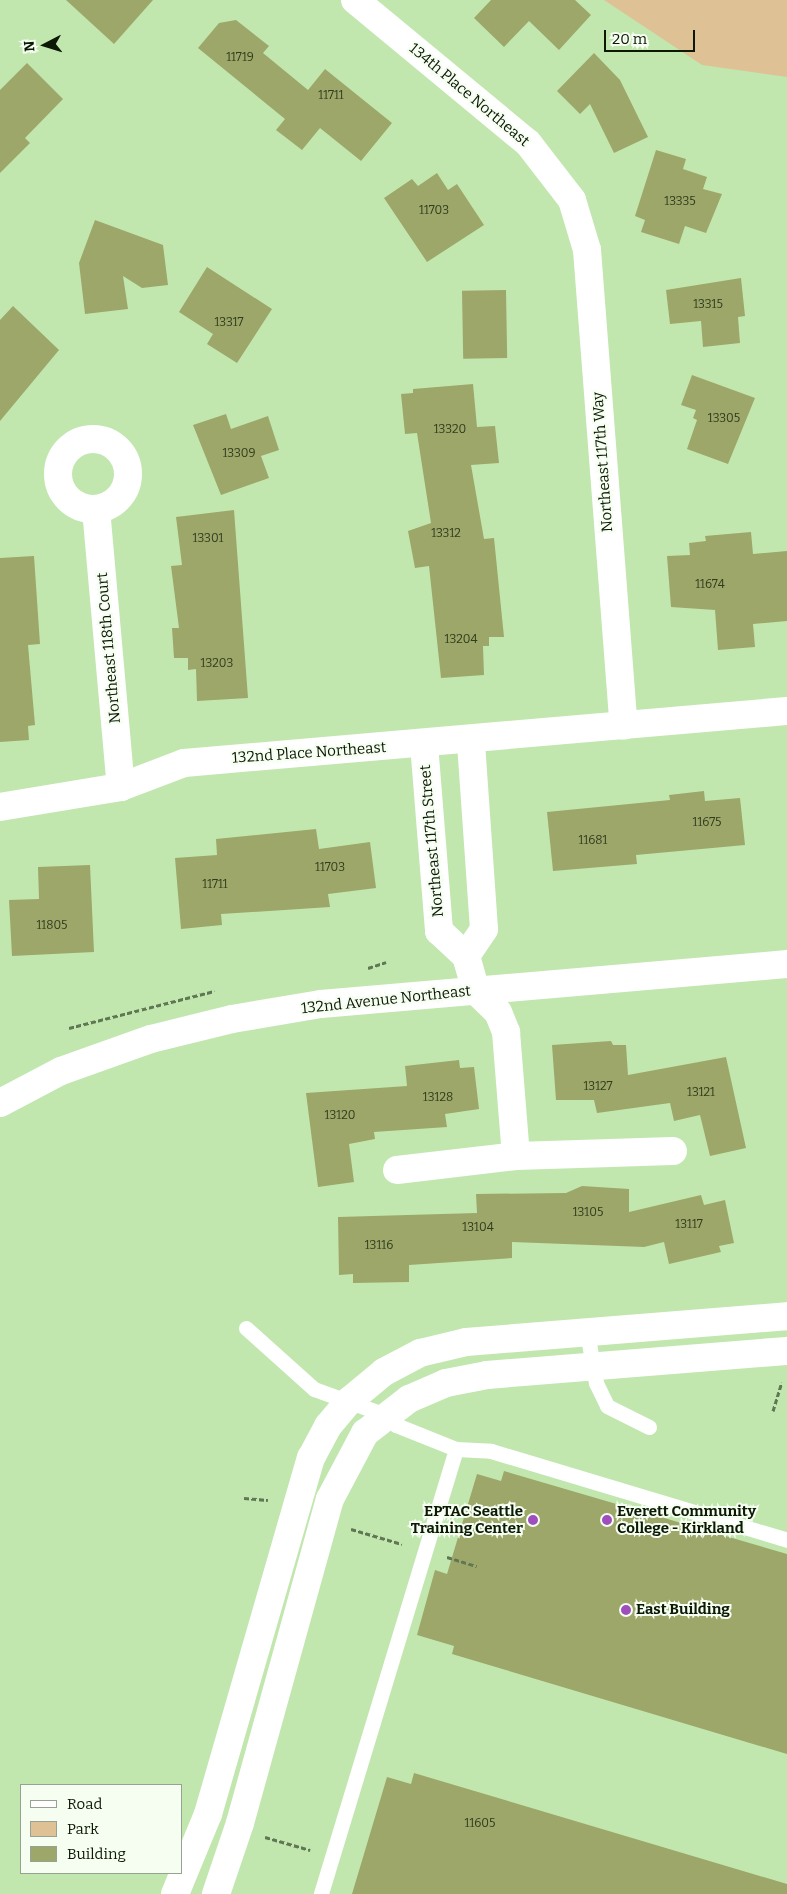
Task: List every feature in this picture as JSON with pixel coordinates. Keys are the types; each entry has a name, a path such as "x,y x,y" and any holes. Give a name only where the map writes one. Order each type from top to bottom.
{"street":[{"name":"134th Place Northeast","path":"355,0 528,143 572,200"},
{"name":"Northeast 117th Way","path":"572,200 587,250 624,726"},
{"name":"Northeast 118th Court","path":"96,509 121,787"},
{"name":"132nd Place Northeast","path":"0,807 121,787 184,763 471,742 787,712"},
{"path":"471,742 484,929 466,956 476,990 498,1012 506,1032 516,1156"},
{"name":"Northeast 117th Street","path":"424,744 439,931 466,956"},
{"name":"132nd Avenue Northeast","path":"0,1103 61,1071 151,1039 232,1019 321,1004 787,964"},
{"path":"397,1170 516,1156 672,1151"},
{"path":"175,1894 208,1814 311,1458 328,1426 349,1401 384,1372 420,1353 466,1342 787,1316"},
{"path":"216,1894 238,1832 330,1499 361,1440 386,1415 409,1399 446,1383 596,1366 786,1362"}],"lane":[{"path":"246,1328 314,1388 386,1415 396,1425 456,1449 491,1451 787,1540"},
{"path":"587,1332 596,1366 596,1383 607,1406 649,1427"},
{"path":"321,1894 456,1449"}],"path":[{"path":"773,1411 786,1362"},
{"path":"244,1498 272,1500"},
{"path":"257,1834 332,1857"}],"green space":[{"path":"604,0 787,0 787,77 702,65"}],"building":[{"path":"66,0 153,0 114,44"},
{"path":"491,0 575,0 591,15 559,50 529,21 504,47 474,18"},
{"path":"236,20 269,46 263,53 308,90 325,69 392,123 361,161 320,128 302,150 276,130 285,119 198,48 219,23"},
{"path":"594,53 620,80 648,137 614,153 590,104 580,114 557,91"},
{"path":"27,63 63,99 25,138 30,143 0,173 0,90"},
{"path":"656,150 686,159 683,169 707,177 703,189 722,194 706,233 685,226 679,244 641,232 645,220 635,216"},
{"path":"437,173 448,190 457,184 484,225 427,262 384,198 412,179 418,186"},
{"path":"95,220 163,245 168,285 142,288 123,276 128,309 85,314 79,263"},
{"path":"207,267 272,309 237,363 207,344 213,334 179,312"},
{"path":"741,278 745,316 738,317 740,343 703,347 701,321 670,324 666,290"},
{"path":"506,290 507,358 463,359 462,291"},
{"path":"13,306 59,350 0,421 0,320"},
{"path":"692,375 755,398 728,464 687,449 697,420 693,418 696,410 681,405"},
{"path":"473,384 477,427 495,426 499,463 471,465 484,539 494,538 504,637 489,637 489,646 483,646 484,675 441,678 429,566 415,568 408,531 431,523 417,433 405,434 401,394 413,393 413,389"},
{"path":"226,414 231,429 268,416 279,450 261,456 269,478 221,495 193,425"},
{"path":"234,510 248,698 197,701 196,669 188,670 188,658 174,658 172,628 179,628 171,566 182,565 176,517"},
{"path":"751,532 753,554 787,551 787,621 753,624 755,647 718,650 715,610 671,607 667,556 690,555 689,543 706,541 705,536"},
{"path":"34,556 40,644 28,645 35,725 28,726 29,740 0,742 0,558"},
{"path":"704,791 705,801 740,798 745,845 636,855 637,864 553,871 547,812 670,800 669,795"},
{"path":"316,829 319,849 370,842 376,888 328,894 330,907 221,914 222,925 181,929 175,858 217,855 216,839"},
{"path":"90,865 94,952 12,956 9,900 39,899 38,867"},
{"path":"611,1041 613,1045 626,1045 628,1075 726,1057 746,1148 710,1156 700,1115 674,1121 670,1103 597,1113 594,1100 556,1100 552,1045"},
{"path":"459,1060 460,1068 474,1067 479,1109 445,1114 447,1127 374,1132 375,1139 349,1144 354,1182 318,1187 306,1093 407,1086 405,1066"},
{"path":"582,1186 629,1189 629,1212 701,1195 704,1205 725,1200 734,1243 719,1246 721,1252 669,1264 664,1242 644,1247 512,1242 512,1258 409,1265 409,1282 353,1283 353,1274 339,1275 338,1217 477,1213 476,1194 566,1193"},
{"name":"East Building","path":"504,1471 787,1554 787,1754 452,1654 454,1646 417,1635 435,1570 447,1574 477,1474 501,1481"},
{"path":"414,1773 787,1884 787,1894 352,1894 387,1777 411,1784"}],"place":[{"name":"EPTAC Seattle Training Center","path":"533,1520"},
{"name":"Everett Community College - Kirkland","path":"607,1520"},
{"name":"East Building","path":"626,1610"}]}
